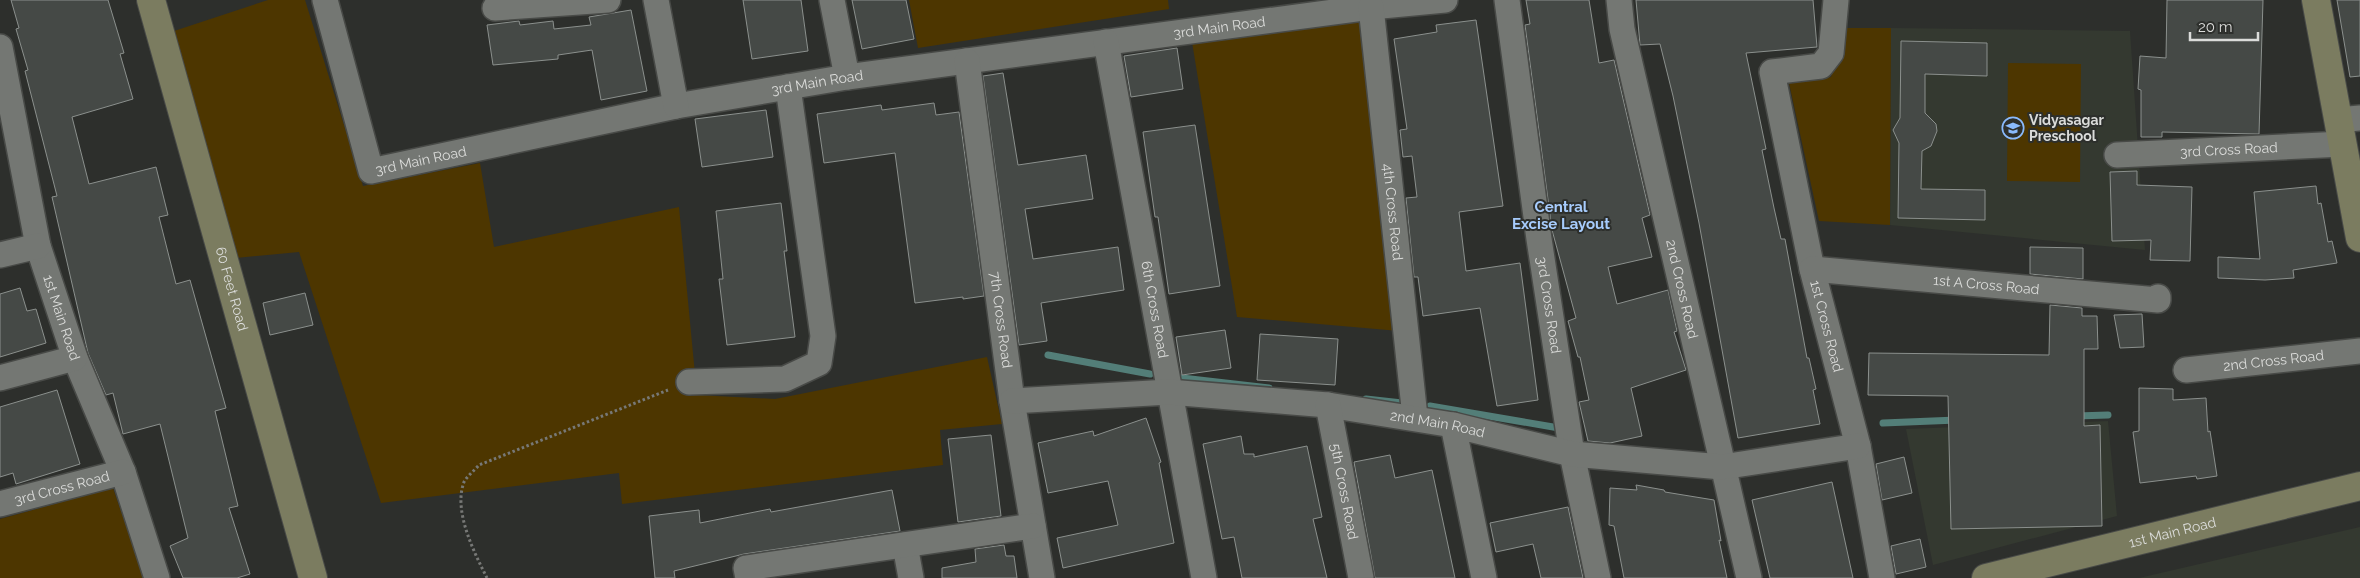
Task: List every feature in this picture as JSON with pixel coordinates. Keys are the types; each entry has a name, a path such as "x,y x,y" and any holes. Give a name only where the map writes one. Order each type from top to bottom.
{"street":[{"name":"60 Feet Road","path":"151,0 313,578"},
{"name":"3rd Main Road","path":"325,0 371,171 676,106 847,77 1371,6 1445,0"},
{"path":"495,8 608,0"},
{"path":"656,0 676,106"},
{"path":"832,0 847,77"},
{"name":"3rd Cross Road","path":"1507,0 1539,239 1572,454 1598,578"},
{"name":"2nd Cross Road","path":"1620,0 1622,29 1749,578"},
{"name":"1st Cross Road","path":"1836,0 1831,53 1821,66 1772,72 1812,269 1858,446 1882,578"},
{"path":"2316,0 2347,127 2360,238"},
{"name":"4th Cross Road","path":"1371,6 1415,418"},
{"name":"6th Cross Road","path":"1106,42 1204,578"},
{"name":"1st Main Road","path":"0,47 38,246 75,358 123,472 157,578"},
{"name":"7th Cross Road","path":"967,61 1012,401 1042,578"},
{"path":"689,382 785,379 819,364 823,336 788,87"},
{"name":"3rd Cross Road","path":"2117,155 2347,127"},
{"path":"0,254 38,246"},
{"name":"1st A Cross Road","path":"1812,269 2158,300 2158,296"},
{"name":"2nd Cross Road","path":"2186,370 2360,352"},
{"path":"0,378 75,358"},
{"name":"2nd Main Road","path":"1012,401 1169,392 1328,405 1453,425 1572,454 1722,467 1858,446"},
{"name":"5th Cross Road","path":"1328,405 1361,578"},
{"path":"1453,425 1484,578"},
{"name":"3rd Cross Road","path":"0,504 123,472"},
{"name":"1st Main Road","path":"1986,578 2360,486"},
{"path":"747,573 905,545 1033,526"},
{"path":"905,545 911,578"}],"path":[{"path":"486,578 460,507 465,482 479,464 689,382"}],"shaded area":[{"path":"268,0 305,0 363,186 480,163 494,247 679,207 697,395 775,399 987,357 1002,424 940,430 943,465 622,504 619,473 381,503 299,252 236,258 171,32"},
{"path":"909,0 1168,0 1169,9 918,48"},
{"path":"1363,21 1399,331 1237,317 1192,42"},
{"path":"1843,28 1891,28 1890,225 1819,221 1789,83 1831,77"},
{"name":"Vidyasagar Preschool","path":"1891,28 2130,31 2145,250 1890,225"},
{"path":"2008,63 2081,64 2080,182 2007,181"},
{"path":"2108,421 2117,516 1933,565 1906,429"},
{"path":"113,488 144,578 0,578 0,519"},
{"path":"2360,527 2360,578 2139,578"}],"building":[{"path":"11,0 108,0 124,53 120,54 133,99 72,117 89,184 156,167 168,215 159,217 176,284 190,280 226,408 215,411 238,506 229,508 250,574 237,578 183,578 170,546 188,538 160,424 123,434 113,393 106,395 88,353 52,197 57,196 25,71 28,70 16,29 19,28"},
{"path":"743,0 801,0 808,51 752,59"},
{"path":"852,0 906,0 914,39 862,49"},
{"path":"1526,0 1589,0 1599,63 1614,60 1650,215 1642,218 1652,257 1608,267 1617,304 1668,290 1677,331 1674,332 1686,370 1631,388 1642,436 1610,443 1588,441 1579,402 1589,400 1580,357 1578,357 1568,321 1576,318 1552,230 1525,25 1530,24"},
{"path":"1636,0 1813,0 1817,47 1746,53 1766,149 1762,150 1781,239 1785,239 1807,358 1809,358 1816,389 1813,390 1820,424 1738,438 1699,223 1673,96 1660,44 1640,45"},
{"path":"2167,0 2263,0 2259,134 2162,132 2162,137 2141,137 2141,90 2138,89 2140,56 2166,58"},
{"path":"2337,0 2360,0 2360,76 2350,77"},
{"path":"631,10 647,91 601,100 592,50 558,55 558,59 493,65 487,25 519,21 520,25 553,21 554,29 591,25 589,17"},
{"path":"1476,20 1503,206 1459,212 1466,271 1520,263 1538,400 1497,406 1480,308 1423,316 1418,277 1414,277 1406,198 1417,197 1412,156 1403,157 1400,130 1407,129 1394,39 1437,32 1436,25"},
{"path":"1901,41 1987,43 1987,76 1925,74 1925,113 1936,124 1937,131 1931,146 1922,151 1921,189 1985,190 1985,220 1898,218 1899,143 1893,130 1900,118"},
{"path":"1177,48 1183,89 1131,97 1124,56"},
{"path":"1003,73 1018,165 1086,155 1093,199 1025,209 1033,259 1118,247 1124,290 1041,303 1047,341 1019,345 983,76"},
{"path":"934,103 936,115 959,112 984,296 915,303 895,153 824,163 817,114 881,105 882,110"},
{"path":"766,110 773,157 702,167 695,119"},
{"path":"1195,125 1220,286 1169,294 1158,217 1155,217 1143,132"},
{"path":"2137,171 2137,185 2192,187 2190,261 2150,260 2151,240 2112,241 2110,172"},
{"path":"2316,186 2318,204 2321,203 2328,242 2332,241 2337,263 2293,270 2294,278 2265,280 2218,278 2218,257 2260,259 2254,192"},
{"path":"781,203 787,251 784,251 795,337 727,345 719,279 723,279 716,211"},
{"path":"2030,247 2083,248 2083,279 2030,274"},
{"path":"20,288 27,311 36,309 46,343 0,357 0,294"},
{"path":"305,293 313,325 270,335 263,303"},
{"path":"2050,305 2082,308 2082,316 2097,316 2098,349 2084,349 2084,426 2100,425 2102,526 1951,529 1948,396 1868,395 1869,353 2049,355"},
{"path":"2142,314 2144,347 2120,348 2114,315"},
{"path":"1225,330 1231,368 1182,375 1176,337"},
{"path":"1260,334 1338,339 1335,385 1257,380"},
{"path":"2139,388 2173,389 2173,400 2206,398 2208,432 2210,431 2217,476 2197,479 2196,476 2140,483 2133,432 2139,431"},
{"path":"57,390 80,464 16,484 13,473 0,477 0,407"},
{"path":"1146,418 1161,462 1159,463 1174,543 1063,568 1057,538 1118,525 1108,481 1048,493 1038,443 1093,431 1094,436"},
{"path":"991,435 1001,516 958,522 948,439"},
{"path":"1241,436 1244,454 1254,454 1254,457 1307,446 1322,517 1313,519 1327,578 1242,578 1234,537 1222,539 1203,444"},
{"path":"1390,455 1395,478 1432,470 1455,578 1375,578 1354,462"},
{"path":"1904,457 1912,493 1882,500 1876,464"},
{"path":"1832,482 1853,578 1770,578 1752,500"},
{"path":"1636,485 1714,500 1721,541 1719,540 1727,578 1624,578 1614,526 1609,525 1610,488 1637,490"},
{"path":"892,490 900,531 744,554 674,571 675,578 655,578 649,516 699,510 700,523 770,509 771,512"},
{"path":"1568,507 1583,578 1541,578 1533,544 1496,552 1490,523"},
{"path":"1920,539 1926,567 1896,574 1891,546"},
{"path":"1004,545 1006,556 1014,556 1017,578 942,578 942,568 976,562 975,549"}],"waterway":[{"path":"1048,355 1150,374"},
{"path":"1182,378 1269,388"},
{"path":"1366,399 1402,403"},
{"path":"1430,406 1559,428"},
{"path":"2076,416 2108,415"},
{"path":"1883,423 1957,420"}],"place":[{"name":"Vidyasagar Preschool","path":"2013,128"}],"district":[{"name":"Central Excise Layout","path":"1561,216"}]}
